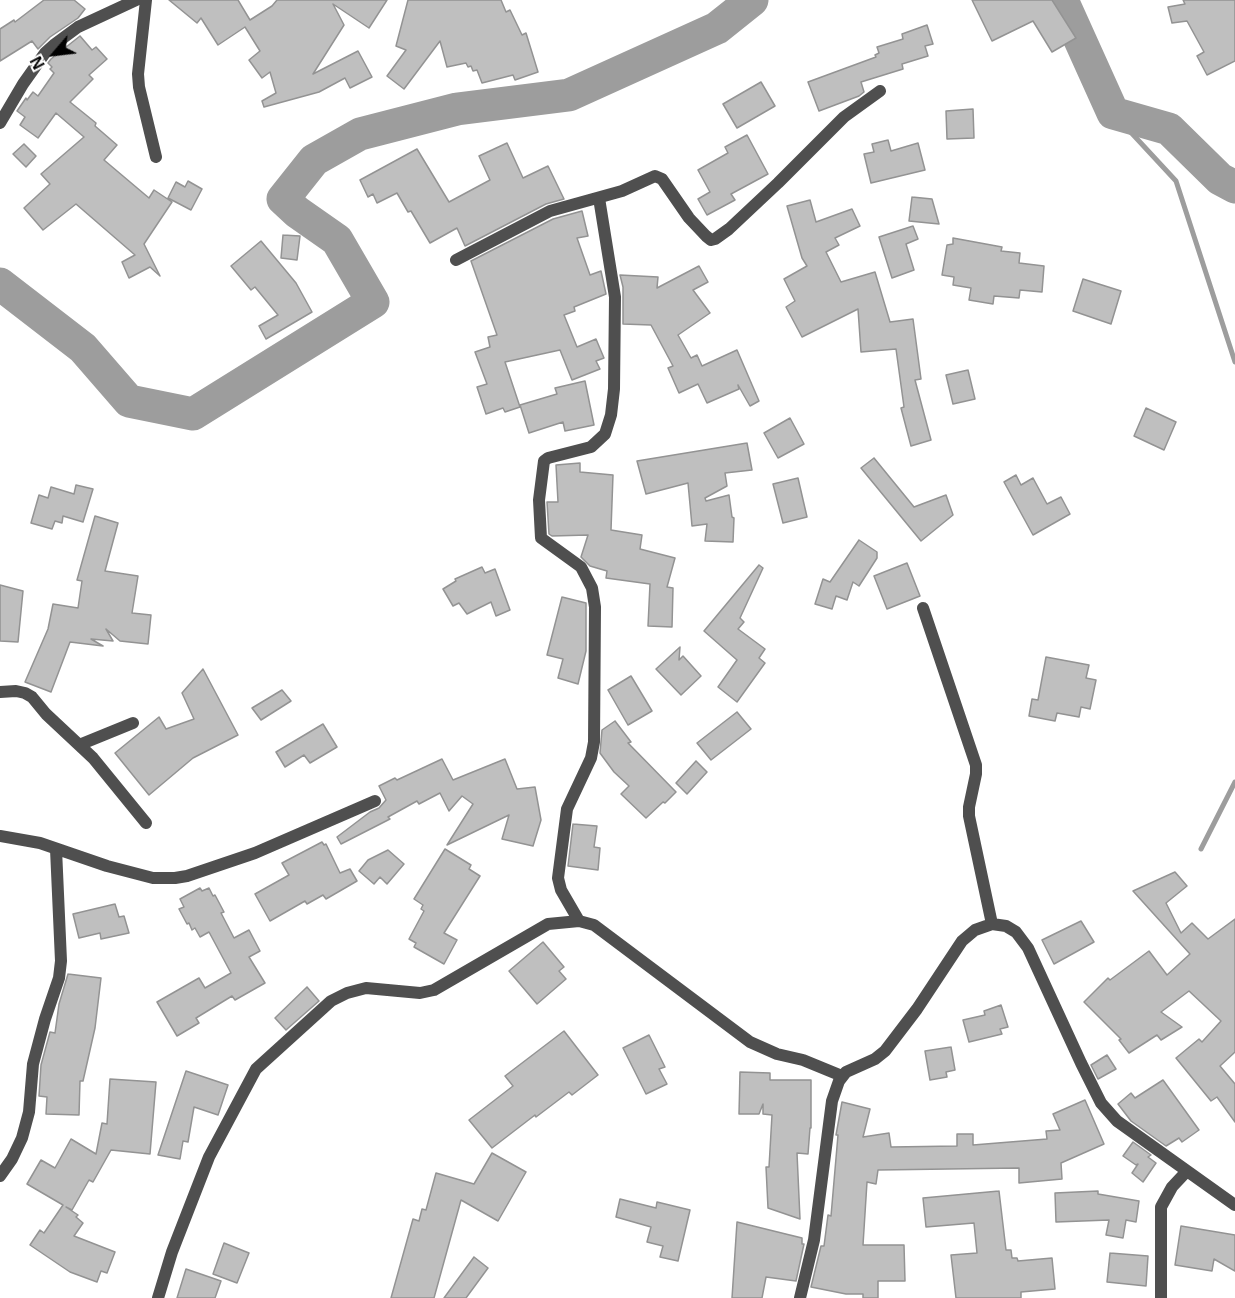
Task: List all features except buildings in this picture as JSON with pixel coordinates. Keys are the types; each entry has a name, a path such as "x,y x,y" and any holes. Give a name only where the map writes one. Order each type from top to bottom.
{"street":[{"path":"0,123 45,53 78,27 136,0"},
{"path":"146,0 138,74 156,157"},
{"path":"456,260 550,211 599,198 655,176 662,179 689,218 706,236 711,240 715,239 729,229 786,176 844,117 880,91"},
{"path":"579,921 561,890 558,878 567,809 591,758 594,742 595,607 592,588 581,567 541,538 539,500 544,461 591,447 605,434 611,415 615,368 615,297 599,198"},
{"path":"923,608 976,765 969,816 992,924"},
{"path":"0,692 16,691 32,697 93,758 146,823"},
{"path":"79,745 133,723"},
{"path":"0,836 40,843 107,866 153,878 175,878 255,853 375,801"},
{"path":"0,1176 12,1159 22,1138 29,1112 33,1064 59,978 61,962 56,849"},
{"path":"158,1298 194,1194 219,1136 256,1069 331,1001 347,993 366,988 420,993 434,990 548,924 579,921 594,925 750,1041 777,1054 803,1060 843,1076"},
{"path":"800,1298 814,1240 832,1101 836,1087 846,1072 875,1059 885,1051 917,1009 962,941 975,930 992,924 1006,926 1016,932 1028,948 1101,1103 1117,1121 1235,1205"},
{"path":"1161,1298 1161,1207 1172,1187 1187,1171"}],"waterway":[{"path":"0,284 83,348 129,401 193,414 373,302 337,240 297,212 283,199 314,160 360,134 457,109 569,95 717,28 752,0"},
{"path":"1062,0 1113,113 1169,129 1220,179 1235,187"},
{"path":"1113,113 1176,181 1235,362"},
{"path":"1201,849 1235,782"}]}
